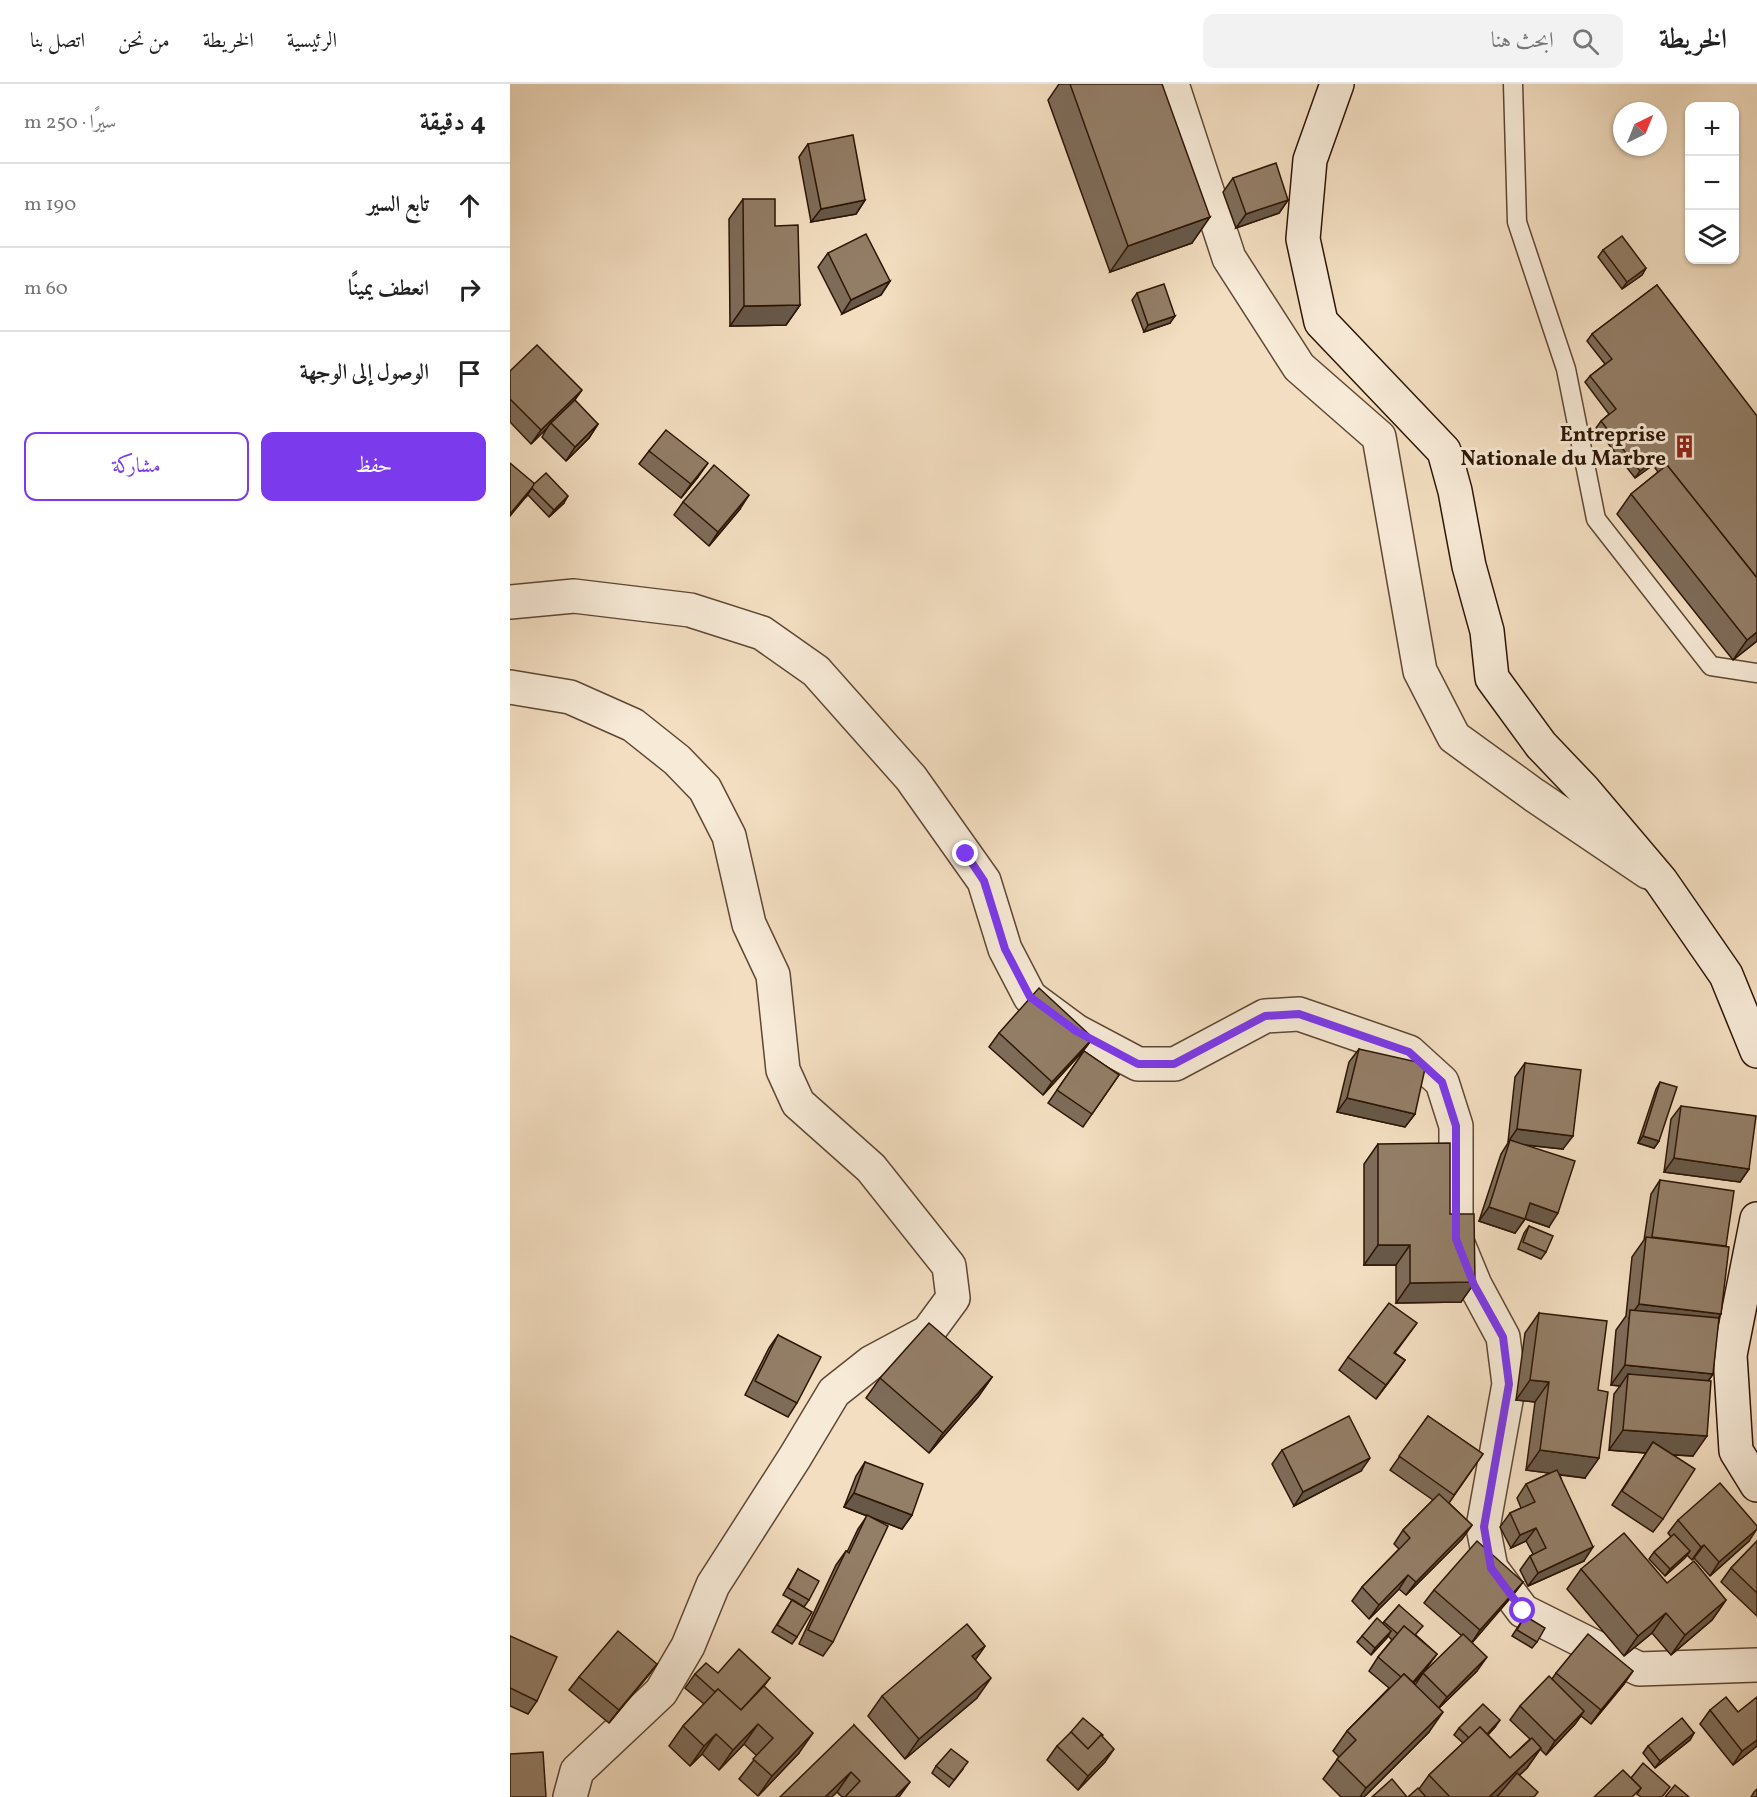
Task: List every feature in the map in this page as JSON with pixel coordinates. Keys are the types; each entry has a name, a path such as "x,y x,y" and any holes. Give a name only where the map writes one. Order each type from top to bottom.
{"street":[{"path":"1172,84 1229,258 1299,367 1379,437 1420,671 1454,737 1534,795 1661,881"},
{"path":"1337,84 1310,160 1303,239 1321,322 1444,451 1455,491 1468,566 1487,631 1492,678 1541,745 1583,789 1661,881 1726,975 1757,1051"},
{"path":"510,602 574,596 690,610 762,633 816,671 911,778 984,881 1005,949 1030,997 1076,1031 1138,1064 1174,1064 1265,1016 1299,1014 1409,1052 1442,1082 1456,1126 1456,1239 1474,1285 1503,1337 1509,1384 1484,1527 1491,1568 1523,1611 1639,1669 1757,1665"},
{"path":"510,687 570,697 633,725 677,760 705,789 729,836 749,924 773,975 783,1070 798,1103 871,1168 949,1266 954,1298 928,1332 872,1362 834,1392 713,1585 688,1646 661,1692 577,1771 570,1797"},
{"path":"1757,1219 1730,1355 1736,1451 1757,1485"}],"lane":[{"path":"1513,84 1517,222 1566,369 1596,519 1711,666 1757,674"}],"building":[{"path":"1070,84 1162,84 1210,217 1128,246"},
{"path":"853,135 865,200 821,209 808,144"},
{"path":"1276,163 1288,200 1246,214 1233,178"},
{"path":"743,199 775,199 775,226 798,225 800,305 744,306"},
{"path":"866,234 890,281 851,300 828,253"},
{"path":"1622,236 1646,268 1627,282 1603,250"},
{"path":"1164,284 1175,316 1148,325 1137,293"},
{"name":"Entreprise Nationale du Marbre","path":"1657,285 1757,416 1757,578 1667,465 1665,467 1658,458 1640,471 1601,421 1616,409 1590,376 1612,359 1592,334"},
{"path":"537,345 582,390 541,430 510,399 510,371"},
{"path":"575,400 598,424 575,447 551,423"},
{"path":"666,430 708,463 691,484 649,451"},
{"path":"510,463 535,484 510,514"},
{"path":"714,465 749,495 718,532 683,502"},
{"path":"1667,465 1757,578 1757,632 1747,640 1631,494"},
{"path":"546,473 568,496 554,510 532,488"},
{"path":"1039,988 1093,1038 1052,1082 999,1033"},
{"path":"1359,1049 1426,1064 1415,1114 1347,1098"},
{"path":"1084,1051 1119,1075 1092,1114 1057,1090"},
{"path":"1525,1063 1581,1070 1573,1136 1517,1129"},
{"path":"1660,1082 1677,1087 1659,1141 1643,1136"},
{"path":"1681,1106 1756,1116 1749,1169 1674,1158"},
{"path":"1510,1140 1575,1161 1558,1213 1530,1203 1525,1219 1489,1207"},
{"path":"1450,1143 1450,1214 1474,1214 1475,1282 1410,1283 1410,1245 1378,1245 1378,1144"},
{"path":"1660,1180 1734,1191 1726,1246 1652,1237"},
{"path":"1529,1226 1553,1236 1546,1252 1523,1242"},
{"path":"1646,1237 1729,1247 1721,1314 1639,1304"},
{"path":"1389,1303 1417,1323 1394,1353 1405,1360 1386,1385 1348,1357"},
{"path":"1630,1310 1719,1318 1713,1374 1625,1365"},
{"path":"1539,1313 1607,1321 1598,1390 1608,1392 1599,1458 1540,1450 1549,1382 1530,1380"},
{"path":"929,1323 992,1377 943,1433 880,1378"},
{"path":"778,1335 821,1357 797,1403 755,1381"},
{"path":"1628,1374 1711,1381 1707,1436 1623,1430"},
{"path":"1349,1416 1370,1458 1303,1492 1282,1450"},
{"path":"1428,1416 1483,1454 1454,1495 1399,1456"},
{"path":"1653,1442 1695,1469 1663,1519 1622,1491"},
{"path":"865,1462 923,1484 912,1515 854,1493"},
{"path":"1557,1470 1593,1547 1538,1573 1530,1556 1546,1548 1536,1528 1520,1535 1510,1513 1535,1502 1526,1484"},
{"path":"1720,1483 1757,1526 1757,1529 1719,1562 1704,1545 1701,1547 1678,1520"},
{"path":"1439,1494 1472,1525 1416,1582 1408,1575 1379,1605 1362,1587 1410,1538 1403,1530"},
{"path":"867,1515 888,1526 833,1642 808,1630 846,1551 849,1553"},
{"path":"1624,1533 1667,1583 1694,1561 1726,1600 1685,1635 1666,1613 1638,1636 1581,1569"},
{"path":"1674,1534 1690,1551 1670,1569 1654,1552"},
{"path":"1477,1541 1523,1582 1480,1630 1434,1590"},
{"path":"1757,1541 1757,1593 1731,1568"},
{"path":"798,1569 819,1581 809,1600 788,1588"},
{"path":"792,1600 812,1612 797,1637 777,1625"},
{"path":"1399,1605 1423,1626 1415,1635 1404,1626 1398,1634 1384,1622"},
{"path":"1525,1616 1545,1628 1537,1642 1517,1630"},
{"path":"1377,1618 1391,1631 1375,1648 1362,1636"},
{"path":"967,1624 985,1646 972,1656 991,1678 919,1739 882,1696"},
{"path":"1404,1626 1437,1654 1413,1682 1404,1674 1401,1677 1378,1657"},
{"path":"618,1631 657,1664 619,1710 579,1677"},
{"path":"1463,1634 1487,1657 1447,1697 1423,1673"},
{"path":"1588,1634 1633,1671 1601,1710 1556,1673"},
{"path":"510,1636 557,1657 537,1701 510,1688"},
{"path":"739,1649 770,1678 741,1710 718,1689 715,1692 695,1674 706,1663 718,1673"},
{"path":"1404,1674 1443,1712 1366,1788 1337,1759 1356,1740 1347,1731"},
{"path":"1549,1676 1584,1711 1555,1741 1520,1706"},
{"path":"764,1686 813,1733 772,1776 753,1759 773,1738 758,1724 733,1750 716,1734 704,1746 683,1726 718,1689 741,1710"},
{"path":"1726,1697 1738,1712 1757,1697 1757,1740 1742,1751 1710,1710"},
{"path":"1483,1704 1500,1720 1487,1734 1480,1727 1469,1738 1459,1728"},
{"path":"1083,1718 1103,1735 1088,1749 1071,1732"},
{"path":"1682,1718 1694,1733 1660,1761 1648,1746"},
{"path":"854,1725 910,1782 895,1797 845,1797 860,1781 851,1772 825,1797 780,1797"},
{"path":"1480,1727 1510,1758 1532,1738 1541,1748 1489,1797 1450,1797 1429,1775"},
{"path":"1071,1732 1088,1749 1101,1735 1114,1749 1088,1776 1057,1746"},
{"path":"951,1749 968,1762 954,1780 936,1766"},
{"path":"543,1752 546,1797 510,1797 510,1754"},
{"path":"1643,1763 1670,1787 1662,1797 1641,1797 1637,1794 1641,1788 1631,1778"},
{"path":"1623,1770 1641,1788 1632,1797 1594,1797"},
{"path":"1517,1773 1538,1792 1534,1797 1497,1797"},
{"path":"1392,1779 1407,1797 1372,1797"},
{"path":"1675,1785 1689,1797 1665,1797"},
{"path":"1418,1788 1426,1797 1408,1797"}],"place":[{"name":"Entreprise Nationale du Marbre","path":"1684,447"}],"route":[{"path":"966,854 984,881 1005,949 1030,997 1076,1031 1138,1064 1174,1064 1265,1016 1299,1014 1409,1052 1442,1082 1456,1126 1456,1239 1474,1285 1503,1337 1509,1384 1484,1527 1491,1568 1523,1611"}]}
